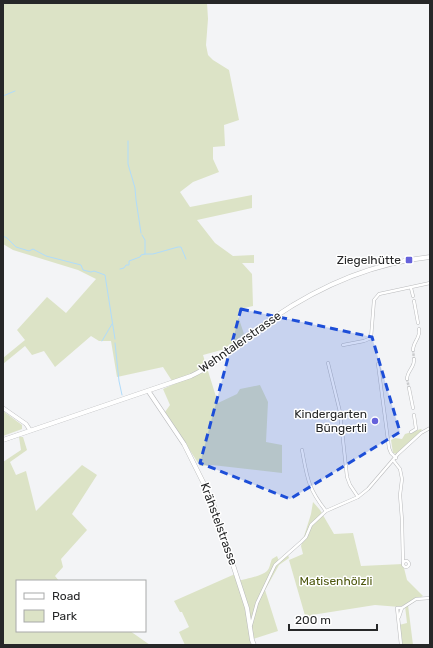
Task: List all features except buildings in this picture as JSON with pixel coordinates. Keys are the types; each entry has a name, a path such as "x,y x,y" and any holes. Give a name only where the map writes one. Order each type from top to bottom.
{"main road":[{"name":"Wehntalerstrasse","path":"3,440 184,379 206,369 274,318 323,289 363,272 394,263 430,257"},
{"name":"Krähstelstrasse","path":"149,392 184,444 212,500 247,608 254,645"}],"street":[{"path":"343,345 368,340 371,338 373,307 376,296 379,294 430,283"},
{"path":"411,288 413,296"},
{"path":"414,301 418,323"},
{"path":"413,350 413,345 420,332 419,329"},
{"path":"407,379 413,366 414,359"},
{"path":"328,363 340,412 347,477 350,485 358,497"},
{"path":"378,364 389,448 400,469 402,479 400,495 403,563"},
{"path":"409,388 413,408"},
{"path":"3,408 26,424 30,430"},
{"path":"411,432 416,428 414,415"},
{"path":"251,625 257,603 277,563 306,537 310,525 326,511 358,497 368,490 394,459 421,433 430,428"},
{"path":"302,450 308,484 317,500 326,511"},
{"path":"401,645 397,608 402,608 416,599 430,598"}],"highlighted area":[{"path":"241,309 372,337 400,432 290,499 200,463"}],"green space":[{"path":"3,3 207,3 208,19 206,45 208,55 229,70 239,120 224,125 225,146 213,147 213,159 219,172 193,182 180,192 190,207 252,195 252,208 197,220 215,243 233,256 254,255 254,263 242,263 252,274 253,306 240,309 238,316 244,334 225,349 203,355 218,403 237,394 240,389 260,385 268,402 266,442 282,445 282,473 212,465 200,466 165,412 170,405 163,389 174,384 163,367 117,377 111,341 99,341 91,336 55,367 44,351 32,355 25,346 3,364 3,358 25,340 17,330 47,297 66,313 96,279 78,270 13,250 3,244"},
{"path":"3,411 22,425 22,429 3,436"},
{"path":"421,429 422,430 397,454 393,453 391,440 395,438 402,439 405,434"},
{"path":"19,437 23,437 27,450 10,462 16,475 26,471 36,511 82,465 97,475 72,514 87,530 61,559 63,567 55,576 58,580 16,580 16,632 131,632 150,645 3,645 3,462 21,450"},
{"name":"Matisenhölzli","path":"313,502 320,510 334,534 353,533 361,566 403,564 407,580 423,596 400,607 375,605 312,615 306,619 289,560 303,554 301,546 311,514"},
{"path":"288,555 289,558 279,565 265,590 278,631 250,640 251,645 185,645 179,632 189,627 182,612 180,612 174,601 235,574 238,581 265,573 268,570 272,559 277,556 279,561"},
{"path":"408,605 413,645 402,645 399,625 407,623 405,606"}],"waterway":[{"path":"3,96 15,91"},
{"path":"128,141 128,164 135,188 141,233"},
{"path":"142,235 145,240 145,254"},
{"path":"3,236 16,247 29,251 33,249 46,256 81,265 83,270 91,272 94,271 105,275 115,339"},
{"path":"120,269 124,268 126,265 129,265 129,261 140,257 141,255 153,254 178,247 181,247 186,259"},
{"path":"102,341 112,324"},
{"path":"115,343 122,395"}],"tunnel":[{"path":"413,350 414,359"},
{"path":"407,379 409,388"}],"place":[{"name":"Ziegelhütte","path":"409,260"},
{"name":"Kindergarten Büngertli","path":"375,421"}]}
